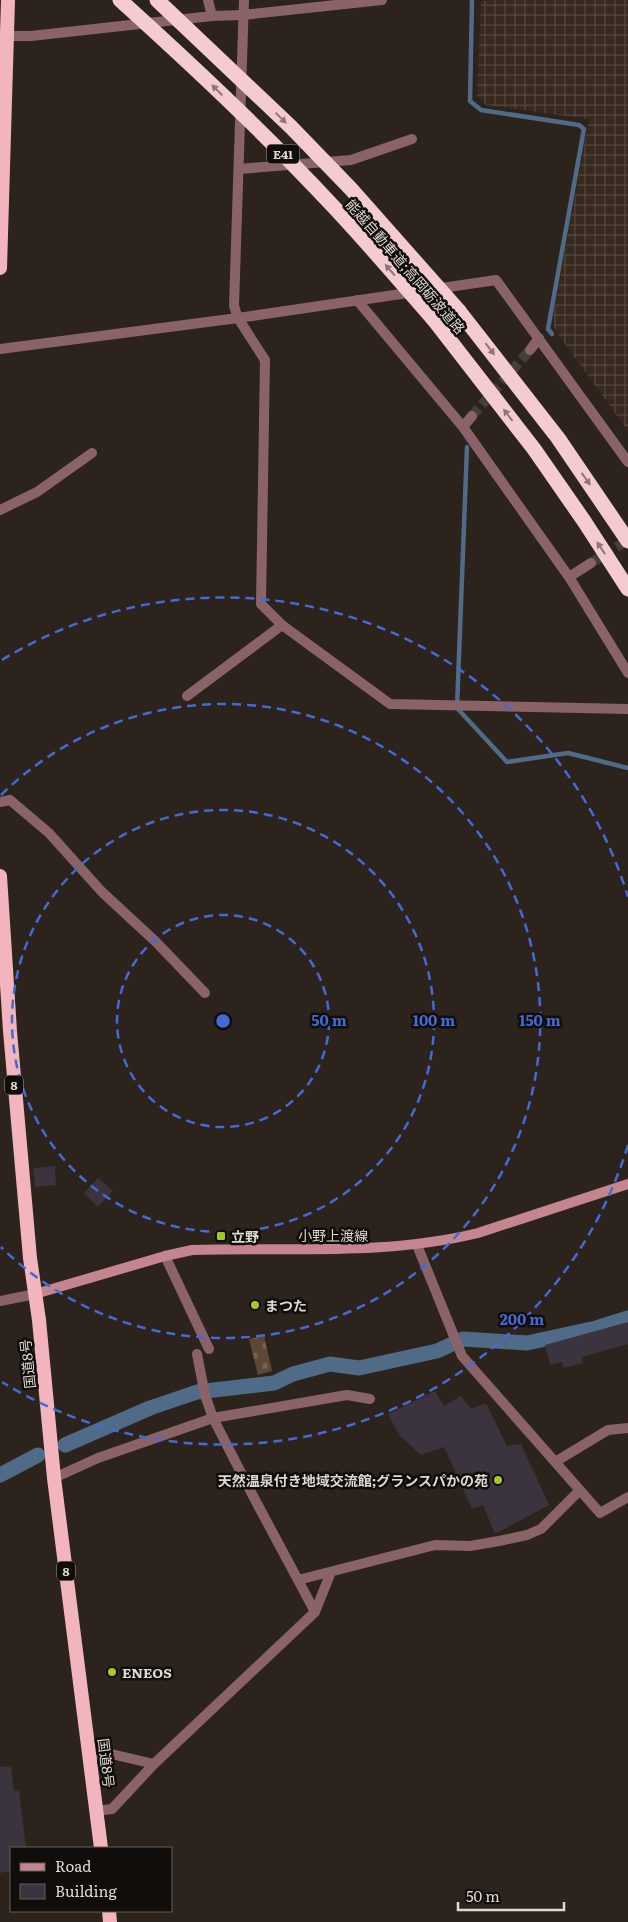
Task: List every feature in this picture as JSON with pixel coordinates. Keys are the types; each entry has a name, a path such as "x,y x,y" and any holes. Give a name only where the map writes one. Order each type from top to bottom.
{"highway":[{"path":"0,268 4,36 8,0"},
{"name":"能越自動車道;高岡砺波道路","path":"120,0 206,79 296,168 374,251 434,320 534,449 628,588"},
{"name":"能越自動車道;高岡砺波道路","path":"157,0 223,61 318,154 460,311 558,438 628,541"},
{"name":"国道8号","path":"0,876 18,1140 54,1478 101,1847"}],"main road":[{"name":"小野上渡線","path":"35,1294 165,1256 192,1250 364,1249 417,1245 478,1233 628,1184"}],"street":[{"path":"208,0 212,16"},
{"path":"244,0 234,306 238,318 265,360 260,604 282,624 390,704 628,709"},
{"path":"4,36 31,36 382,0"},
{"path":"238,169 351,160 412,139"},
{"path":"0,349 238,318 496,280 628,462"},
{"path":"358,300 463,427 569,577 628,673"},
{"path":"530,350 539,338"},
{"path":"463,427 472,416"},
{"path":"0,510 37,492 92,453"},
{"path":"569,577 591,564"},
{"path":"186,696 282,624"},
{"path":"0,802 10,800 49,833 102,892 155,941 205,993"},
{"path":"417,1245 462,1356 600,1513 628,1497"},
{"path":"165,1256 209,1349"},
{"path":"0,1300 35,1294"},
{"path":"197,1354 204,1392 213,1418 315,1612"},
{"path":"54,1478 98,1458 213,1418 347,1395 370,1399"},
{"path":"555,1462 608,1430 628,1428"},
{"path":"298,1580 435,1545 470,1546 526,1535 541,1529 580,1490"},
{"path":"96,1811 112,1809 154,1764 315,1612 331,1572"},
{"path":"90,1756 107,1753 154,1764"}],"shaded area":[{"path":"628,0 628,431 555,330 553,318 589,119 486,105 477,96 481,1"}],"green space":[{"path":"264,1336 272,1371 258,1375 249,1339"}],"building":[{"path":"55,1166 56,1185 35,1187 33,1168"},
{"path":"98,1178 113,1191 98,1207 84,1193"},
{"path":"628,1322 628,1344 582,1357 583,1363 564,1368 562,1362 550,1365 545,1345"},
{"name":"天然温泉付き地域交流館;グランスパかの苑","path":"435,1391 444,1406 461,1396 471,1409 486,1403 507,1446 521,1444 549,1505 495,1534 483,1505 472,1509 444,1447 421,1455 399,1435 388,1414"},
{"path":"11,1766 14,1791 19,1790 26,1847 10,1847 10,1871 0,1873 0,1767"}],"waterway":[{"path":"472,0 470,101 481,110 579,125 584,129 548,329 552,334"},
{"path":"467,447 457,708 507,762 568,753 628,768"},
{"path":"65,1445 150,1408 197,1392 274,1383 293,1374 330,1364 359,1368 437,1351 463,1339 527,1343 596,1328 628,1318"},
{"path":"0,1475 38,1455"}],"tunnel":[{"path":"472,416 530,350"},
{"path":"591,563 628,540"}],"place":[{"name":"立野","path":"221,1236"},
{"name":"まつた","path":"255,1305"},
{"name":"天然温泉付き地域交流館;グランスパかの苑","path":"498,1480"},
{"name":"ENEOS","path":"112,1672"}]}
